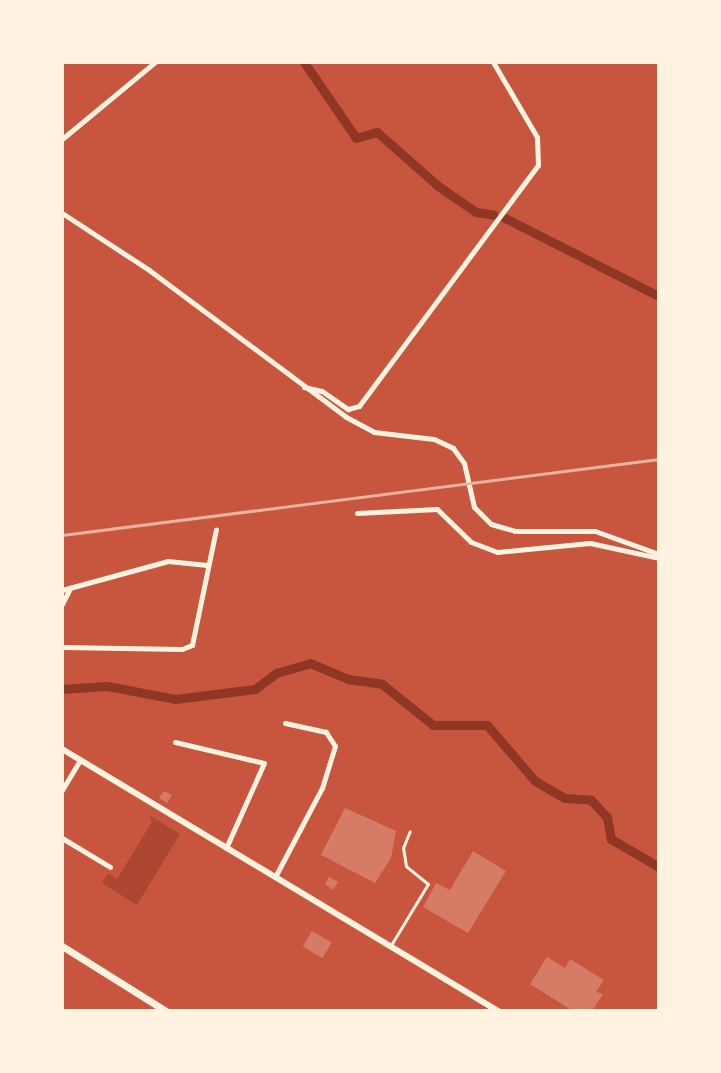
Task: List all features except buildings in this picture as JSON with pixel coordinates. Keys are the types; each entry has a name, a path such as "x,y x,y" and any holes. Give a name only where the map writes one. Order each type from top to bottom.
{"main road":[{"path":"62,946 166,1011"}],"street":[{"path":"62,139 155,62"},
{"path":"303,387 318,390 351,409 359,406 538,165 537,137 493,62"},
{"path":"62,213 149,270 303,387 370,430 450,446 462,459 470,495 480,515 501,529 595,531 659,556"},
{"path":"357,513 437,509 468,540 492,551 596,543 659,556"},
{"path":"62,647 189,647 195,640 216,529"},
{"path":"62,604 66,590 168,561 207,565"},
{"path":"275,877 320,793 335,746 326,732 285,723"},
{"path":"175,742 264,763 226,848"},
{"path":"62,749 498,1011"},
{"path":"62,790 80,760"},
{"path":"62,838 110,867"}],"lane":[{"path":"389,948 428,884 406,866 403,848 410,831"}],"shaded area":[{"path":"149,815 180,834 137,905 102,883 108,873 117,879 152,822"}],"waterway":[{"path":"304,62 356,138 377,132 438,186 476,212 494,215"},
{"path":"503,217 659,296"},
{"path":"62,689 107,686 175,699 255,689 276,673 310,663 348,679 382,684 433,725 487,725 535,781 565,798 591,800 607,817 611,839 659,867"}],"railway":[{"path":"62,535 659,459"}]}
